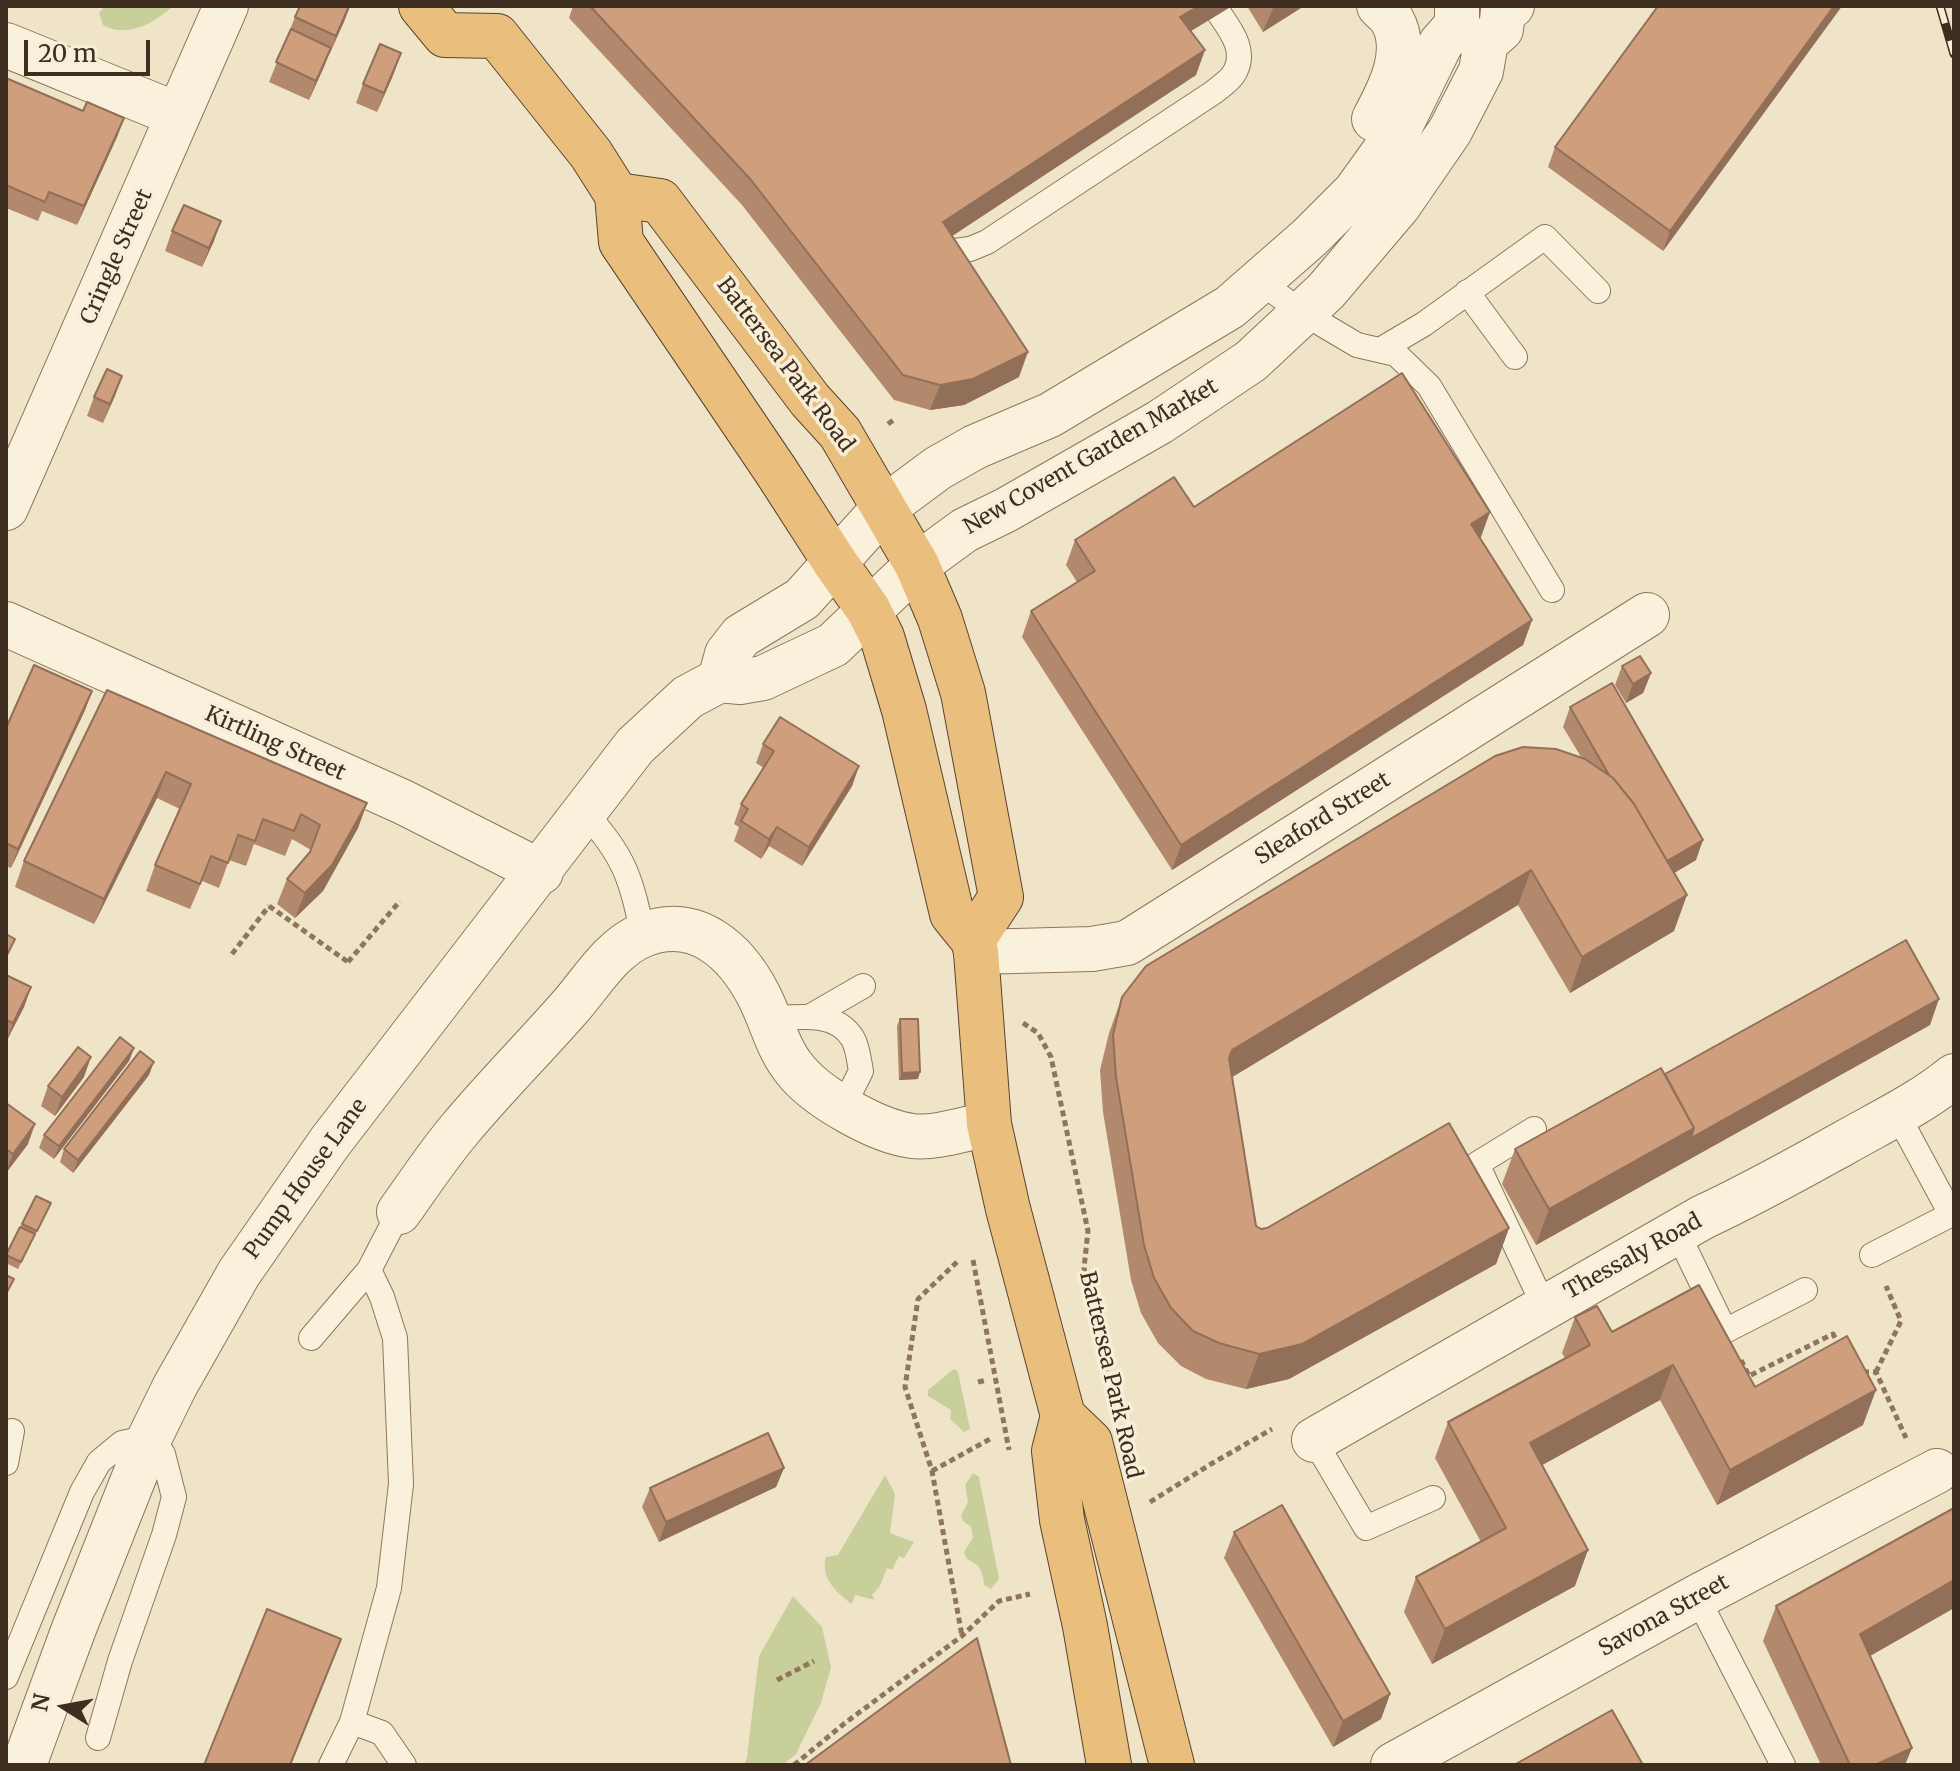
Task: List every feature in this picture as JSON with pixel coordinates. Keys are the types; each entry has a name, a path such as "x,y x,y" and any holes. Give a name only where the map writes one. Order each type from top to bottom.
{"highway":[{"name":"Battersea Park Road","path":"421,6 445,35 500,21 617,195 621,242 868,609 882,637 904,710 952,914 974,946 980,995 971,1127 1008,1209 1063,1416 1054,1451 1062,1520 1085,1626 1109,1765"},
{"name":"Battersea Park Road","path":"617,195 660,201 810,400 840,433 917,565 940,619 963,693 1001,897 974,946"},
{"name":"Battersea Park Road","path":"1063,1416 1090,1442 1172,1765"}],"street":[{"name":"Cringle Street","path":"6,508 226,6"},
{"path":"1310,237 1390,88 1398,63 1398,41 1392,21 1379,6"},
{"name":"New Covent Garden Market","path":"836,564 884,508 938,468 975,447 1050,415 1230,307 1310,237 1355,192 1396,135 1441,43 1475,14"},
{"name":"New Covent Garden Market","path":"868,609 917,565 965,530 1160,422 1251,361 1326,291 1399,205 1450,131 1481,71 1475,14"},
{"path":"6,45 178,115"},
{"path":"720,680 727,654 741,636 802,599 836,564"},
{"name":"Pump House Lane","path":"24,1765 150,1437 175,1386 231,1285 339,1130 541,872 635,746 655,726 688,697 720,680 740,682 763,678 833,645 868,609"},
{"name":"Sleaford Street","path":"974,946 1092,949 1127,943 1647,615"},
{"name":"Kirtling Street","path":"6,624 403,802 541,872"},
{"path":"399,1212 458,1130 618,950 643,935 666,930 703,934 727,953 749,978 791,1065 825,1099 914,1137 971,1127"},
{"name":"Thessaly Road","path":"1299,1432 1494,1338 1544,1306 1677,1232 1897,1114 1954,1076"},
{"name":"Savona Street","path":"1393,1765 1437,1754 1697,1597 1931,1474"}],"lane":[{"path":"947,252 970,249 987,242 1214,92 1234,74 1239,57 1237,40 1202,8"},
{"path":"1380,350 1424,324 1545,237 1598,291"},
{"path":"1259,281 1303,313 1357,345 1396,354 1429,386 1552,590"},
{"path":"1467,292 1515,357"},
{"path":"585,813 606,835 626,869 643,935"},
{"path":"811,1016 863,986"},
{"path":"769,1019 811,1016 836,1023 853,1039 861,1071 843,1107"},
{"path":"1872,1255 1952,1213 1897,1114"},
{"path":"1534,1129 1477,1164 1544,1306"},
{"path":"311,1338 369,1270 399,1212"},
{"path":"1677,1232 1725,1331 1805,1290"},
{"path":"331,1765 352,1722 389,1588 401,1484 395,1338 382,1297 369,1270"},
{"path":"6,1463 12,1431"},
{"path":"1299,1432 1366,1528 1433,1498"},
{"path":"6,1677 82,1492 99,1462 122,1443 150,1437 163,1454 174,1497 98,1738"},
{"path":"1697,1597 1783,1765"},
{"path":"352,1722 382,1733 404,1765"}],"path":[{"path":"888,424 895,419"},
{"path":"232,954 269,906 348,962 400,901"},
{"name":"Battersea Park Road","path":"980,995 1038,1033 1051,1057 1088,1231 1084,1268 1117,1418"},
{"path":"1872,1255 1901,1321 1876,1372"},
{"path":"957,1262 918,1299 905,1387 932,1471 962,1636"},
{"path":"1725,1331 1749,1376 1833,1334 1846,1360"},
{"path":"1853,1372 1876,1372"},
{"path":"1876,1372 1931,1474"},
{"path":"978,1382 987,1380"},
{"path":"1140,1505 1156,1501 1211,1464 1299,1432"},
{"path":"932,1471 990,1439"},
{"path":"794,1765 962,1636 999,1601 1030,1594"},
{"path":"777,1680 814,1661"},
{"path":"897,1686 904,1697"}],"green space":[{"path":"105,6 173,6 150,23 122,30 103,25 99,13"},
{"path":"954,1369 958,1372 970,1429 964,1432 950,1419 951,1410 928,1396 928,1390"},
{"path":"973,1473 979,1477 999,1579 991,1589 984,1585 980,1569 967,1559 964,1552 973,1538 971,1527 961,1515 968,1502 965,1485"},
{"path":"885,1475 895,1494 890,1533 914,1542 904,1558 899,1556 892,1570 887,1568 880,1586 872,1595 875,1600 855,1595 852,1604 840,1595 827,1578 826,1557 838,1555"},
{"path":"793,1596 822,1627 831,1667 821,1703 796,1754 783,1765 744,1765 759,1656"}],"building":[{"path":"300,6 349,6 336,36 295,17"},
{"path":"590,6 1199,6 1180,17 1205,50 943,222 1028,352 973,379 940,385 903,375 751,180"},
{"path":"1658,6 1834,6 1670,231 1555,147"},
{"path":"291,29 331,48 316,81 276,62"},
{"path":"380,44 401,53 384,93 363,84"},
{"path":"6,78 83,111 87,102 124,118 84,206 49,192 45,202 6,185"},
{"path":"184,205 221,221 209,248 172,231"},
{"path":"107,369 122,376 110,404 94,397"},
{"path":"1402,373 1490,512 1471,524 1532,620 1181,845 1031,611 1095,571 1075,540 1174,477 1194,507"},
{"path":"1640,656 1651,673 1633,684 1622,666"},
{"path":"34,665 92,691 18,849 6,843 6,728"},
{"path":"1612,683 1703,840 1667,861 1634,804 1609,775 1570,707"},
{"path":"107,690 367,803 332,865 305,893 287,879 310,852 320,825 301,814 294,831 263,819 255,841 238,835 228,863 211,856 200,884 155,865 191,784 166,772 104,899 24,861"},
{"path":"780,717 859,766 809,847 777,827 769,839 741,821 748,809 741,804 774,751 763,744"},
{"path":"1523,747 1556,749 1585,759 1613,778 1634,804 1687,895 1582,957 1531,870 1232,1050 1229,1058 1256,1226 1267,1228 1449,1123 1509,1228 1302,1344 1259,1354 1219,1343 1193,1331 1171,1308 1154,1278 1144,1245 1116,1077 1113,1035 1122,997 1146,966 1495,756"},
{"path":"6,934 15,939 6,957"},
{"path":"1906,940 1939,999 1691,1138 1694,1128 1665,1074"},
{"path":"6,975 31,987 13,1023 6,1020"},
{"path":"900,1019 918,1019 920,1072 902,1073"},
{"path":"120,1037 134,1048 59,1146 44,1135"},
{"path":"78,1047 91,1057 62,1097 48,1086"},
{"path":"140,1051 154,1062 78,1160 64,1149"},
{"path":"1661,1068 1694,1128 1549,1209 1515,1149"},
{"path":"6,1103 35,1124 13,1154 6,1149"},
{"path":"36,1196 51,1203 37,1231 22,1224"},
{"path":"20,1227 35,1234 21,1262 6,1255"},
{"path":"6,1275 14,1279 6,1294"},
{"path":"1699,1285 1755,1387 1847,1336 1876,1390 1730,1470 1673,1365 1530,1443 1588,1550 1445,1629 1416,1577 1506,1528 1448,1422 1590,1345 1575,1317 1597,1306 1612,1332"},
{"path":"768,1433 784,1468 666,1522 650,1488"},
{"path":"1282,1505 1390,1694 1343,1721 1234,1532"},
{"path":"1954,1508 1954,1580 1860,1634 1912,1748 1875,1765 1850,1765 1776,1606"},
{"path":"267,1609 341,1639 290,1765 204,1765"},
{"path":"977,1638 1011,1765 805,1765"},
{"path":"1612,1710 1643,1765 1514,1765"}],"railway":[{"path":"1940,6 1954,54"}]}
